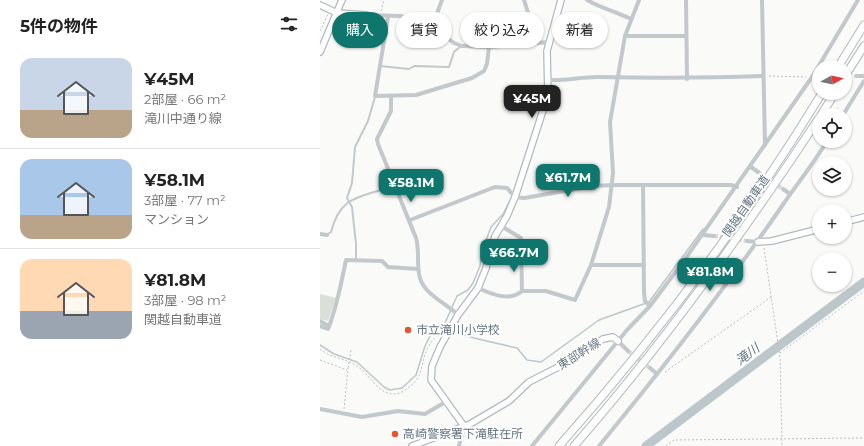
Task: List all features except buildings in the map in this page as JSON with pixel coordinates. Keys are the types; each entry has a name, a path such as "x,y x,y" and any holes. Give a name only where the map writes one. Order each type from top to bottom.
{"highway":[{"path":"842,60 864,24"},
{"path":"852,65 864,46"},
{"name":"関越自動車道","path":"559,446 622,372 687,288 764,182 817,100"},
{"name":"関越自動車道","path":"574,446 698,293 770,192 812,129"}],"street":[{"path":"336,12 342,0"},
{"path":"438,12 442,0"},
{"path":"524,0 528,12"},
{"path":"459,446 464,426 431,380 431,372 449,330 478,288 486,268 495,236 515,197 548,95 549,80 547,61 549,42 561,0"},
{"path":"587,0 604,9 612,10 631,19"},
{"path":"478,288 504,296 514,295 522,291 546,291 575,300 590,265 609,207 613,185 610,122 625,36 639,0"},
{"path":"686,0 687,79"},
{"path":"762,0 762,76 765,145"},
{"name":"東部幹線","path":"822,60 858,0"},
{"path":"320,5 334,12"},
{"path":"388,17 396,16"},
{"path":"320,52 332,23"},
{"path":"625,36 686,36"},
{"path":"544,42 549,42"},
{"path":"382,48 375,96 391,97 416,95 479,76 484,71 487,64 489,48"},
{"path":"549,80 564,81 595,77 687,79 762,76"},
{"path":"856,76 864,76"},
{"name":"東部幹線","path":"412,446 464,426 509,401 529,382 568,362 603,339 613,337 618,341 703,235 812,77"},
{"path":"847,108 864,81"},
{"path":"391,97 391,111 377,139 410,220 419,250 418,269 420,280 428,290 458,315"},
{"path":"599,446 761,242 790,194 823,148"},
{"path":"750,167 758,172"},
{"path":"515,197 613,185 731,185 737,187"},
{"path":"644,185 644,265 648,304"},
{"path":"410,220 495,187 507,188 515,197"},
{"path":"783,189 790,194"},
{"path":"852,220 864,217"},
{"path":"501,226 521,238 522,291"},
{"path":"747,241 761,242 812,231"},
{"path":"320,234 327,235"},
{"path":"703,235 714,236"},
{"path":"320,326 328,329 338,300 346,260 382,261 388,267 418,269"},
{"path":"590,265 644,265"},
{"path":"320,321 329,326"},
{"path":"532,446 618,341 628,351"},
{"path":"650,368 657,374"},
{"path":"320,409 362,416 398,410 425,414 447,401"}],"lane":[{"path":"379,66 409,69 414,66 449,67 454,52 460,47"},
{"path":"356,260 356,244 352,207 348,201 355,147 368,121 375,96"},
{"path":"327,235 331,232 338,210 348,201 395,184"}],"path":[{"path":"381,12 384,0"},
{"path":"320,31 329,9"},
{"path":"762,76 812,77"},
{"path":"761,242 772,297 780,353 782,446"},
{"path":"780,353 864,291"},
{"path":"657,374 668,371 772,297"},
{"path":"320,348 327,355 356,365 380,389 387,393 402,393 415,384 422,371 430,344 443,331 449,330"},
{"path":"344,414 351,350"},
{"path":"320,360 348,369"},
{"path":"666,446 674,440 864,438"}],"shaded area":[{"path":"320,294 336,298 328,321 320,319"}],"waterway":[{"path":"320,345 334,354 357,362 384,387 390,390 402,388 416,375 425,346 430,336 445,323 457,296 468,290 473,283 480,266 482,251 491,227 503,214 512,197"},
{"path":"452,331 474,338 517,348 527,360 541,362 599,320 649,302 703,229"},
{"name":"滝川","path":"646,446 864,282"}],"tunnel":[{"path":"758,172 783,189"},
{"path":"714,236 747,241"},
{"path":"628,351 650,368"}],"place":[{"name":"市立滝川小学校","path":"408,330"},
{"name":"高崎警察署下滝駐在所","path":"395,434"}]}
